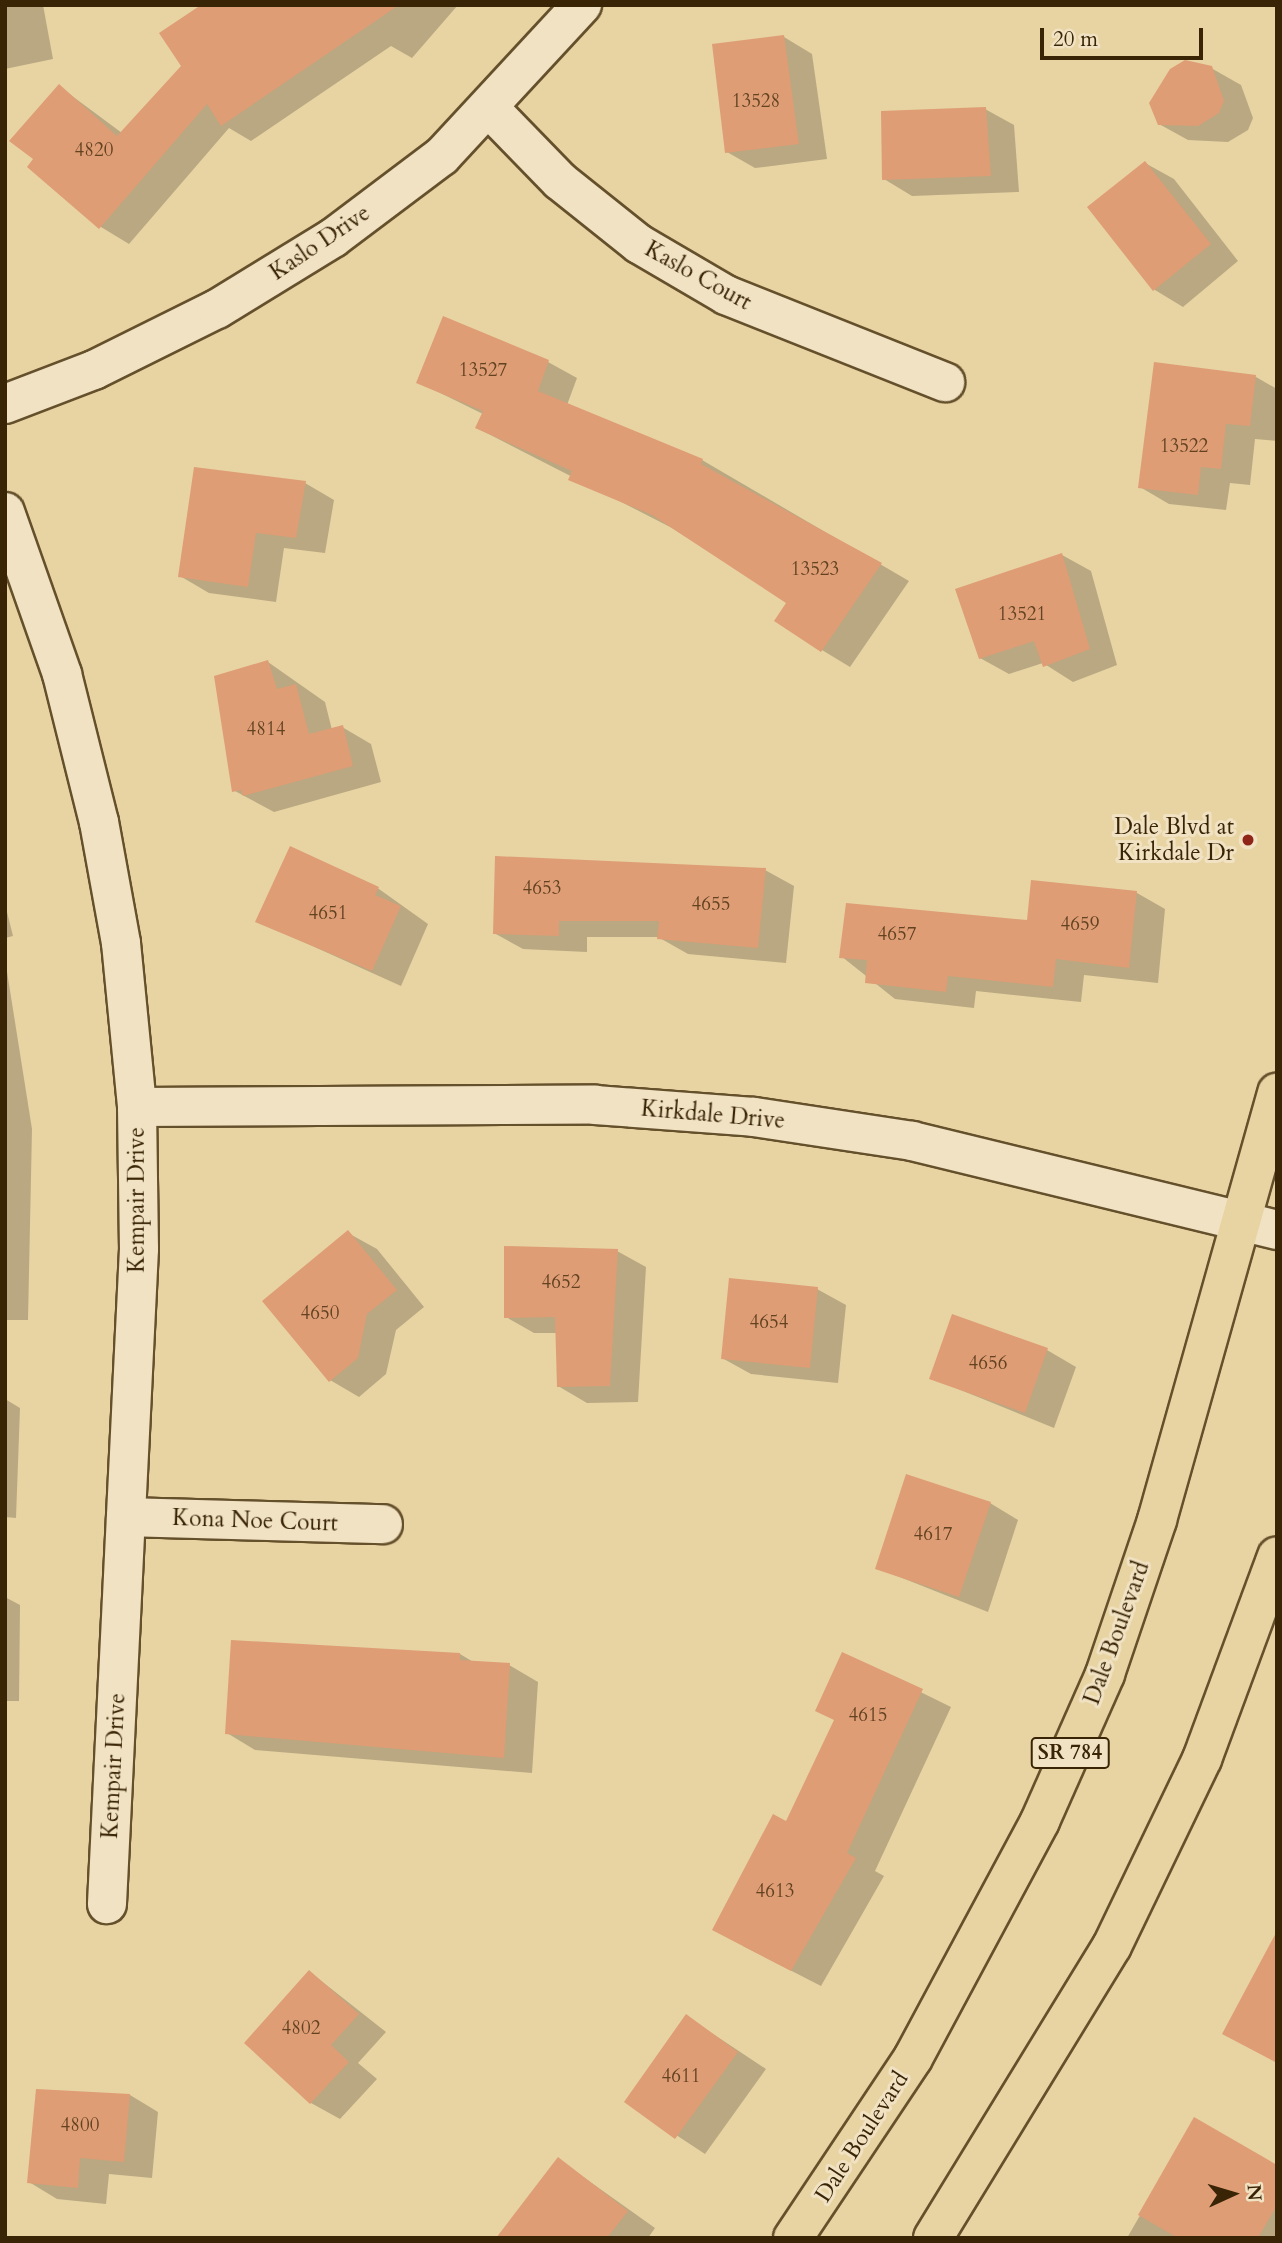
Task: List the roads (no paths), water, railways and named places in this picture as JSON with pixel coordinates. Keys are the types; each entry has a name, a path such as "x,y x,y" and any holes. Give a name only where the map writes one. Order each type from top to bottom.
{"main road":[{"name":"Dale Boulevard","path":"793,2238 913,2058 1062,1772 1105,1674 1259,1226 1277,1093"},
{"path":"933,2238 1112,1946 1202,1759 1277,1556"}],"street":[{"name":"Kaslo Drive","path":"5,404 94,370 217,309 333,238 442,156 490,109 582,5"},
{"name":"Kaslo Court","path":"490,109 560,181 639,244 726,295 945,382"},
{"name":"Kempair Drive","path":"5,512 62,674 99,822 121,943 137,1107 139,1249 107,1904"},
{"name":"Kirkdale Drive","path":"137,1107 595,1105 754,1117 912,1141 1259,1226"},
{"name":"Kona Noe Court","path":"126,1517 383,1524"}],"place":[{"name":"Dale Blvd at Kirkdale Dr","path":"1248,840"}]}
